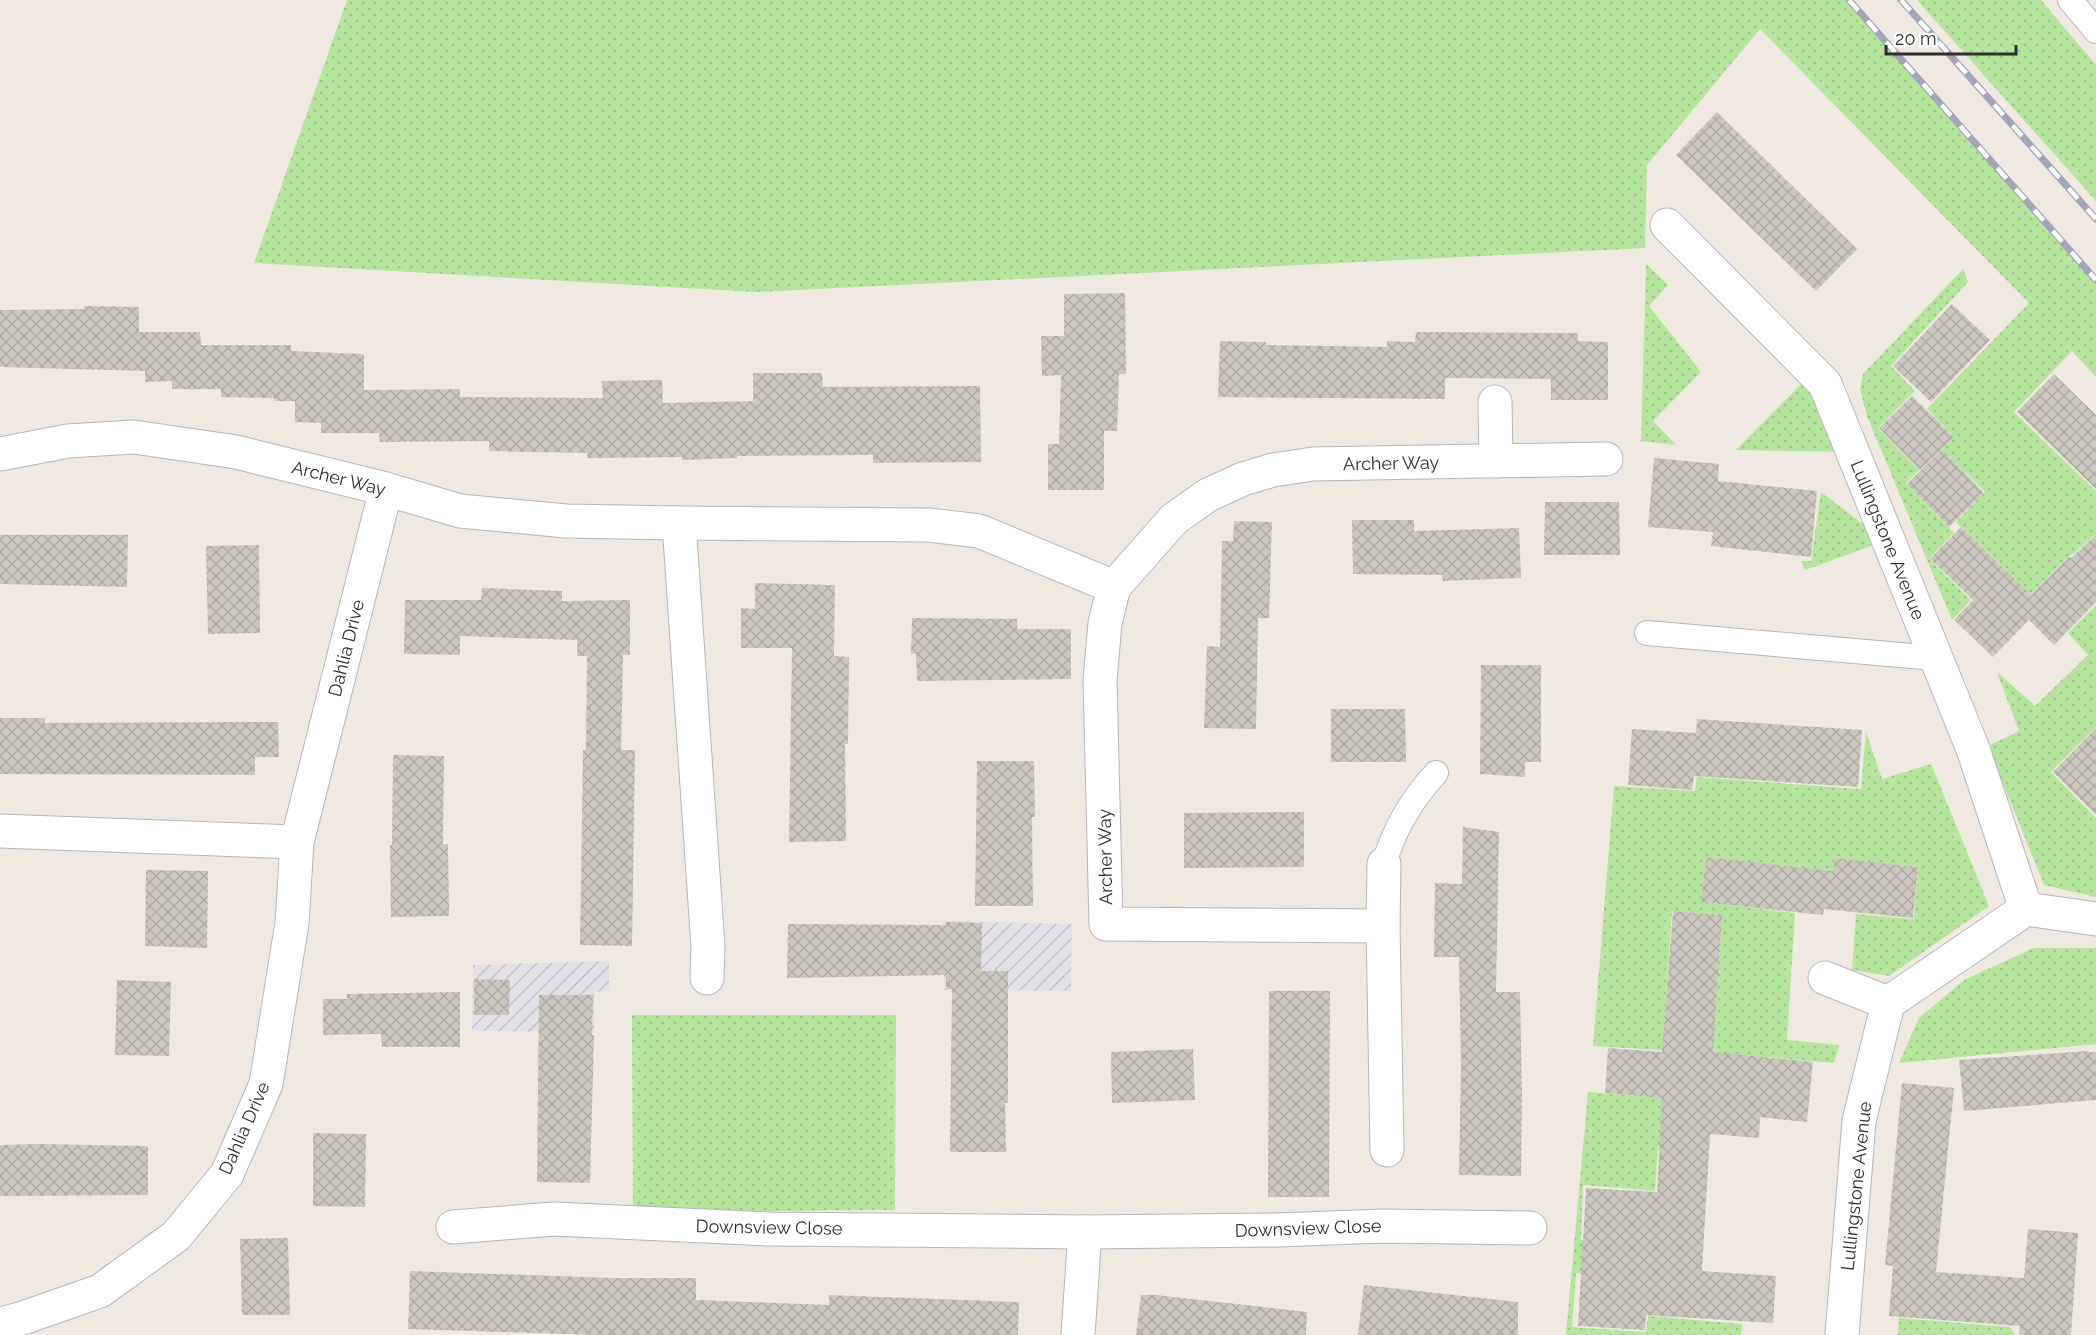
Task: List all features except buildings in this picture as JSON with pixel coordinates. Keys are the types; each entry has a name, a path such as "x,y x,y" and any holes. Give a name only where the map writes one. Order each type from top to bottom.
{"street":[{"name":"Lullingstone Avenue","path":"1667,225 1825,384 1973,748 2026,909"},
{"path":"1495,402 1496,461"},
{"name":"Archer Way","path":"0,454 68,441 134,437 236,452 386,489 460,511 566,521 928,525 979,531 1114,587"},
{"name":"Archer Way","path":"1383,926 1106,924 1100,680 1105,623 1114,587 1174,519 1209,495 1243,479 1273,470 1313,464 1606,459"},
{"name":"Dahlia Drive","path":"0,1324 100,1291 176,1236 227,1174 266,1084 292,923 297,842 386,489"},
{"path":"679,524 708,947 707,978"},
{"path":"0,831 297,842"},
{"path":"1384,864 1387,1150"},
{"path":"1825,978 1888,1003 2026,909 2096,919"},
{"name":"Lullingstone Avenue","path":"1842,1335 1859,1120 1888,1003"},
{"name":"Downsview Close","path":"453,1227 554,1219 770,1229 1085,1232 1278,1230 1383,1226 1530,1228"},
{"path":"1078,1335 1085,1232"}],"lane":[{"path":"2070,0 2096,31"},
{"path":"1647,633 1935,658"},
{"path":"1384,864 1392,837 1404,815 1419,791 1436,773"}],"shaded area":[{"path":"944,921 1072,924 1071,991 944,990"},
{"path":"609,961 609,991 594,992 594,1032 472,1031 473,965"}],"green space":[{"path":"347,0 1852,0 2096,279 2096,377 2072,351 2014,412 2096,491 2096,534 2068,557 2016,609 2004,568 1956,522 1985,492 1942,449 1954,437 1927,409 2029,303 1760,29 1647,165 1645,248 756,292 254,263"},
{"path":"1917,0 2041,0 2096,65 2096,201"},
{"path":"1646,264 1668,285 1649,306 1701,372 1653,421 1676,445 1641,441"},
{"path":"1963,269 1968,282 1891,366 1915,391 1878,428 1919,470 1906,483 1954,533 1929,559 1971,600 1952,620 1867,416 1860,390 1863,374"},
{"path":"1809,376 1849,452 1736,450"},
{"path":"1821,492 1885,541 1805,570 1801,561 1811,561"},
{"path":"2096,605 2096,727 2051,772 2096,818 2096,897 2044,885 1988,746 2019,731 1997,672 2035,706 2088,655 2068,633"},
{"path":"1866,732 1882,779 1931,764 1989,906 1889,976 1852,970 1856,914 1914,919 1918,867 1835,858 1834,871 1706,858 1701,902 1795,913 1787,1040 1839,1045 1834,1063 1767,1057 1761,1087 1675,1051 1593,1046 1614,786 1695,791 1697,777 1861,789","holes":["1672,911 1722,915 1714,1031 1664,1027"]},
{"path":"2034,948 2096,948 2096,1044 1899,1063 1919,1018 1964,980"},
{"path":"632,1015 896,1015 895,1210 633,1212"},
{"path":"1588,1092 1675,1099 1672,1146 1658,1146 1655,1191 1583,1185 1581,1240 1655,1244 1646,1279 1576,1273 1572,1327 1646,1332 1648,1316 1742,1324 1741,1335 1566,1335"},
{"path":"1899,1318 2010,1327 2015,1335 1898,1335"}],"railway":[{"path":"1849,0 2096,280"},
{"path":"1901,0 2096,219"}]}
